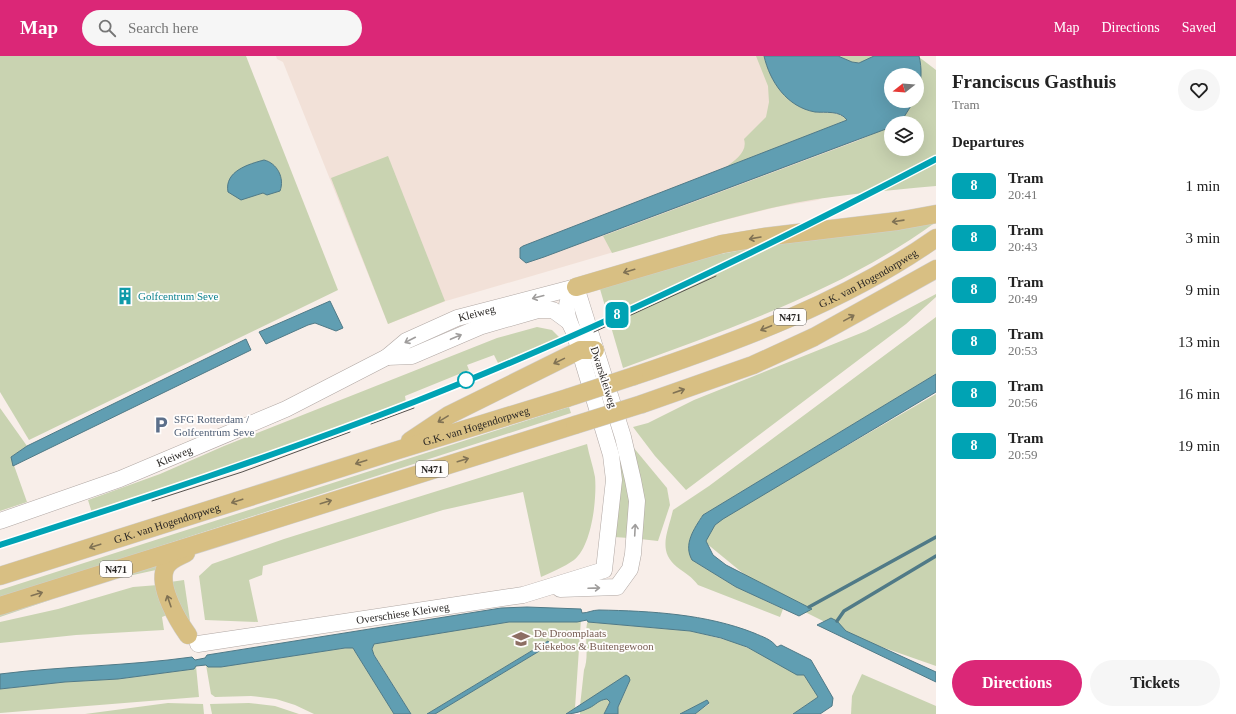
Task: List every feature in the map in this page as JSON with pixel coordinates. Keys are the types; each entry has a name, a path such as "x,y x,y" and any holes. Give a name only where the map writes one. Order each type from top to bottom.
{"main road":[{"path":"576,287 722,244 764,237 898,221 936,214"},
{"name":"G.K. van Hogendorpweg","path":"0,576 567,398 740,338 805,311 901,262 936,238"},
{"name":"N471","path":"0,606 642,404 753,365 808,340 936,269"},
{"path":"398,450 449,415 588,350"},
{"path":"193,640 174,615 168,599 164,576 165,569 171,560 233,533"}],"street":[{"name":"Dwarskleiweg","path":"576,287 569,295 567,302 566,313 568,321 574,332 588,350 623,437 637,501 633,554 630,568 617,587"},
{"name":"Dwarskleiweg","path":"576,287 611,455 614,480 604,570"},
{"name":"Kleiweg","path":"0,521 84,493 203,445 286,409 387,357 406,341 457,318 576,287"},
{"name":"Kleiweg","path":"387,357 412,356 482,326 538,310 553,310 568,321"},
{"name":"Overschiese Kleiweg","path":"193,640 263,634 523,595 604,570"},
{"name":"Overschiese Kleiweg","path":"542,589 617,587"}],"shaded area":[{"path":"276,56 919,56 921,68 884,68 884,108 924,108 924,80 936,139 924,145 924,116 884,116 884,156 903,156 818,200 777,207 713,223 446,301 388,324 283,62 277,59"}],"green space":[{"path":"0,56 246,56 338,290 29,440 0,392"},
{"path":"756,56 764,56 775,84 788,99 796,105 815,112 840,115 847,120 726,167 742,152 745,144 744,139 766,117 769,102 768,86"},
{"path":"838,56 874,56 865,61 852,62"},
{"path":"919,57 936,70 936,186 815,199 735,217 612,253 603,236 857,141 884,129 884,156 924,156 924,116 905,116 910,108 924,108 924,68 920,68"},
{"path":"388,156 445,301 388,324 331,178"},
{"path":"936,222 863,268 824,288 785,306 705,338 623,368 600,289 693,259 797,240"},
{"path":"936,294 936,297 906,324 686,490 655,456 633,427 648,423 694,400 866,331"},
{"path":"936,317 936,374 703,515 697,524 692,560 736,587 783,609 780,617 698,585 691,577 671,561 667,554 666,541 673,510 709,486"},
{"path":"537,327 552,330 560,338 498,363 494,355 467,365 469,370 405,396 406,402 241,464 92,513 88,500 160,474 224,446 497,338"},
{"path":"936,394 936,666 859,639 767,593 695,534"},
{"path":"569,407 571,413 0,598 0,590"},
{"path":"0,408 27,446 11,457 27,502 0,511"},
{"path":"618,441 631,498 629,538 614,537 614,442"},
{"path":"587,444 595,477 594,509 589,533 580,553 574,560 541,577 523,492 443,510 263,566 262,575 249,580 258,622 205,620 199,576 212,564 284,539"},
{"path":"633,447 667,488 670,505 658,541 640,539"},
{"path":"164,559 156,570 110,580 50,598 50,600 0,617 0,611"},
{"path":"184,580 190,621 183,619 170,582"},
{"path":"158,585 167,615 162,617 164,630 76,635 0,643 0,622 58,609 133,587"},
{"path":"581,619 575,708 566,714 435,714 551,644 548,641 427,714 411,714 372,651 374,644 377,643 509,622 577,622"},
{"path":"588,620 589,622 690,631 735,642 804,674 818,697 793,714 695,714 709,704 707,700 680,714 618,714 618,707 629,683 593,698 580,706 586,664 586,632"},
{"path":"353,648 394,714 314,714 295,705 276,699 251,696 215,697 211,694 206,665 208,667 221,667"},
{"path":"196,666 199,697 0,713 0,689 65,682 118,679 194,669"},
{"path":"862,674 936,706 936,714 851,714 852,696"},
{"path":"607,699 610,702 604,714 580,714 580,711 599,701"},
{"path":"168,703 203,704 204,714 85,714"},
{"path":"249,703 275,706 299,714 212,714 210,704"}],"water":[{"path":"764,56 838,56 852,62 859,63 874,56 919,56 921,68 884,68 884,108 910,108 905,116 884,116 884,130 544,257 526,263 520,258 520,248 523,246 847,120 836,113 815,112 796,105 781,92 775,84"},
{"path":"264,160 273,164 279,172 281,176 280,191 267,195 263,193 241,200 228,192 230,179 234,174 245,166"},
{"path":"330,301 343,328 336,331 315,323 266,344 259,332"},
{"path":"246,339 251,350 13,466 11,457 27,446"},
{"path":"936,374 936,392 723,519 715,525 706,541 713,555 726,565 812,609 799,616 736,587 692,560 689,542 693,531 703,515"},
{"path":"527,607 581,609 582,613 594,610 638,611 698,618 736,627 767,638 777,647 781,645 811,660 833,698 832,706 820,714 793,714 818,697 804,675 797,675 747,647 721,638 690,631 588,622 587,620 577,622 509,622 374,644 372,649 374,655 411,714 394,714 353,648 221,667 208,667 206,665 196,666 194,669 118,679 65,682 0,689 0,674 192,657 195,660 205,658 207,655 501,608"},
{"path":"831,618 837,621 846,631 936,672 936,682 817,625"},
{"path":"548,641 551,644 435,714 427,714"},
{"path":"626,675 630,680 618,707 618,714 604,714 610,702 607,699 601,700 584,710 566,714"},
{"path":"707,700 709,703 695,714 680,714"}],"waterway":[{"path":"809,607 936,537"},
{"path":"837,621 844,611 936,556"}],"tram line":[{"path":"0,545 260,458 414,402 481,375 678,288 808,225 936,159"},
{"name":"8","path":"0,545 246,464 444,390 602,322 724,266 936,159"},
{"path":"594,332 716,276"},
{"path":"371,424 414,408"},
{"path":"152,501 242,472 350,432"}],"place":[{"name":"Golfcentrum Seve","path":"125,296"},
{"name":"SFG Rotterdam / Golfcentrum Seve","path":"161,425"},
{"name":"De Droomplaats Kiekebos & Buitengewoon","path":"521,639"}]}
